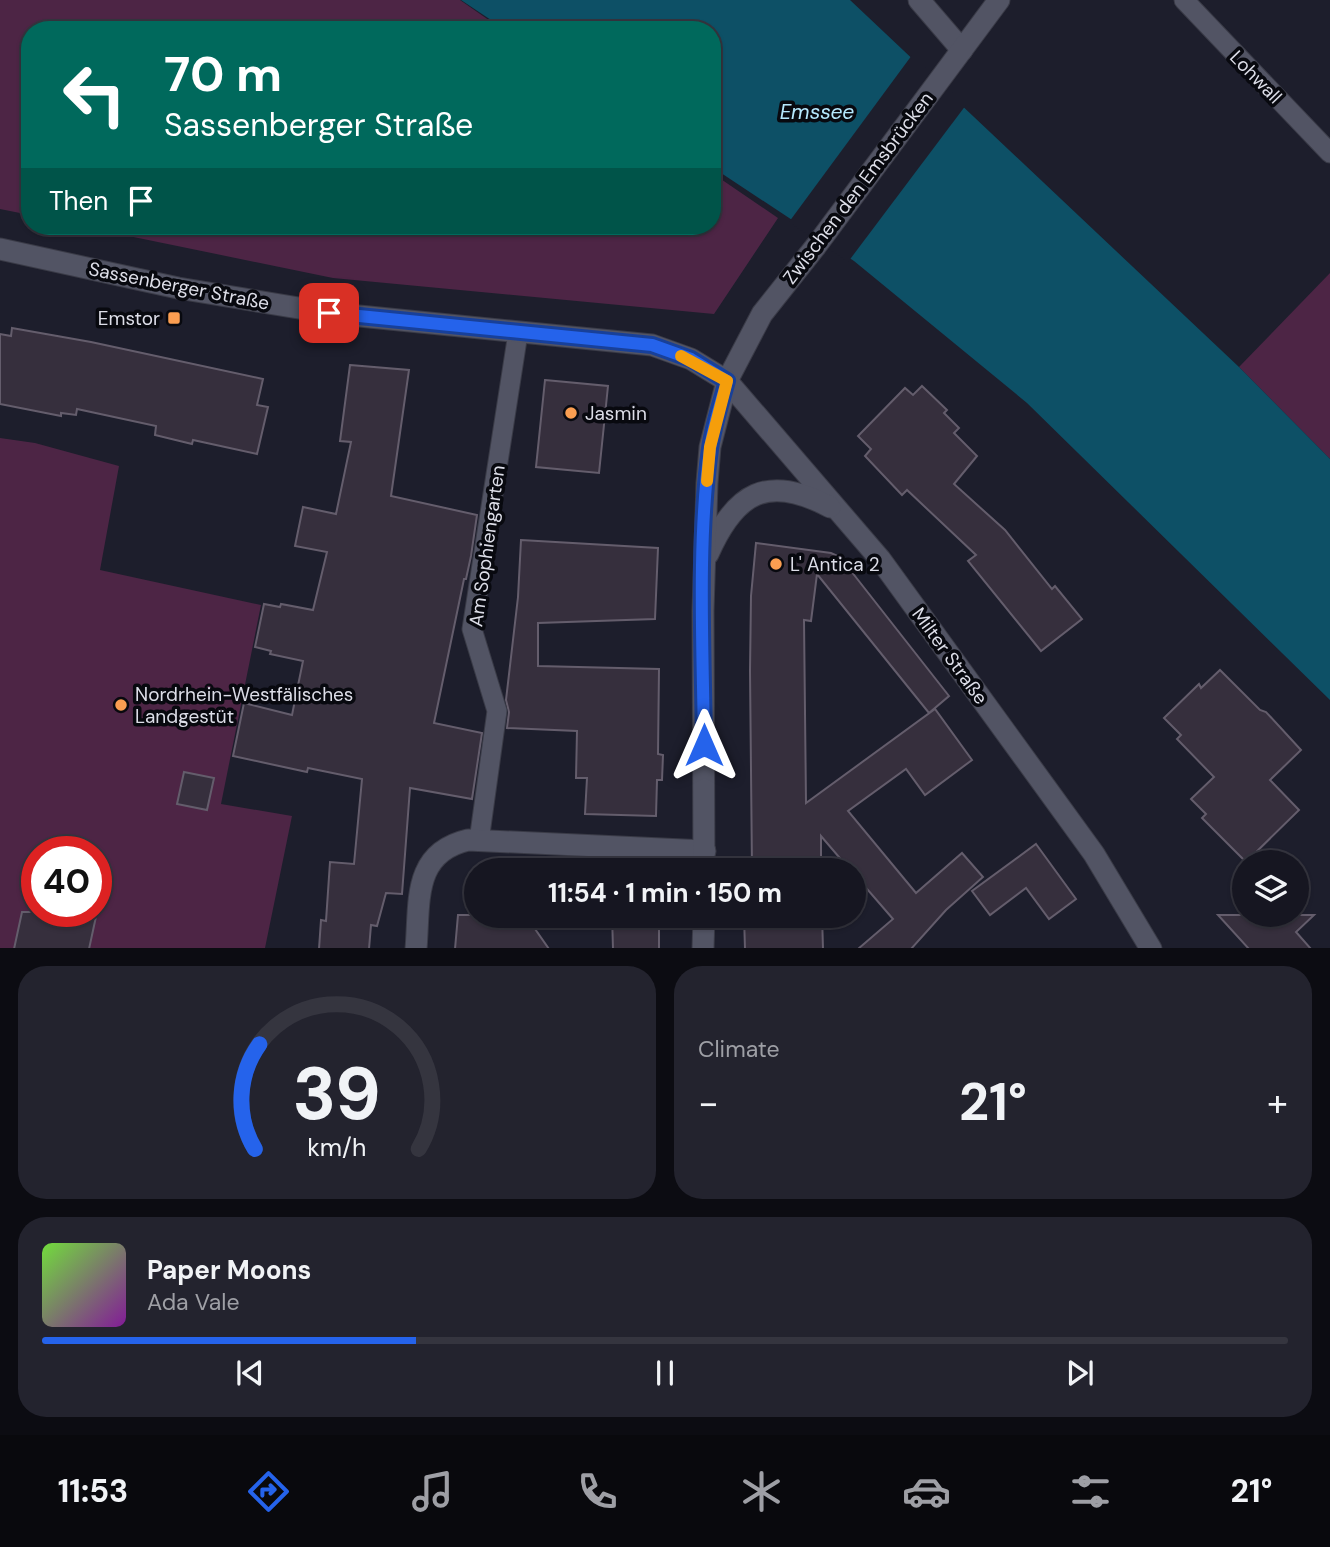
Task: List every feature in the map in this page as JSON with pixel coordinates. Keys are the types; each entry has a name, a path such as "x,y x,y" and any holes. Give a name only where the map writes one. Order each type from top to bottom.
{"street":[{"path":"919,0 962,50"},
{"name":"Zwischen den Emsbrücken","path":"704,858 703,566 710,447 727,381 762,314 816,246 999,0"},
{"name":"Sassenberger Straße","path":"0,249 178,288 320,312 652,345 691,359 727,381"},
{"name":"Milter Straße","path":"727,381 880,559 1094,854 1151,948"},
{"path":"703,566 720,526 732,510 748,498 769,491 793,492 812,497 836,510"},
{"path":"416,948 424,875 439,852 453,844 479,841 670,858"},
{"path":"703,948 704,928"}],"lane":[{"name":"Lohwall","path":"1184,0 1330,153"},
{"name":"Am Sophiengarten","path":"479,841 497,711 472,629 518,333"}],"shaded area":[{"path":"0,0 460,0 490,21 21,21 21,213 0,209"},
{"path":"721,179 778,218 714,314 333,278 124,235 721,235"},
{"path":"1330,273 1330,459 1239,367"},
{"name":"Nordrhein-Westfälisches Landgestüt","path":"0,438 35,443 119,466 100,570 261,605 221,804 292,816 265,948 0,948"}],"water":[{"name":"Emssee","path":"461,0 850,0 1239,367 1330,459 1330,700 1027,403 854,261 721,173 721,21 492,21"}],"pier":[{"path":"912,55 966,105 848,262 789,222"}],"building":[{"path":"12,328 263,379 257,405 268,407 257,454 155,435 156,426 77,409 76,415 61,413 61,416 0,404 0,334 11,336"},
{"path":"350,365 409,370 391,496 477,515 471,556 434,723 482,733 472,799 410,788 402,894 386,893 377,926 371,925 369,948 319,948 321,920 326,921 330,862 354,864 362,779 308,768 307,772 233,756 244,703 292,715 303,661 270,654 271,651 255,647 264,604 313,610 327,552 295,546 303,507 336,514 351,442 340,441"},
{"path":"545,380 608,386 599,473 536,467"},
{"path":"922,386 947,410 944,413 959,428 954,433 977,456 954,484 1005,530 1052,589 1055,586 1082,619 1041,651 968,561 976,555 907,490 902,495 865,456 871,449 858,436 905,388 913,395"},
{"path":"521,540 658,548 655,619 538,623 538,666 659,669 658,754 663,755 662,780 657,780 656,816 585,814 587,778 576,778 577,731 507,728 509,712 506,700 518,597"},
{"path":"756,543 831,553 840,557 949,696 929,713 817,574 811,621 804,620 806,803 935,709 972,760 925,795 906,769 848,811 916,893 962,853 983,877 946,910 912,948 859,948 893,919 866,888 866,858 840,858 821,836 821,858 752,858 751,596"},
{"path":"1220,670 1260,710 1266,712 1301,750 1270,780 1299,810 1258,850 1234,850 1202,818 1206,814 1191,799 1214,777 1177,739 1181,735 1164,718 1199,684 1201,688"},
{"path":"184,772 214,778 207,810 177,804"},
{"path":"1036,844 1076,899 1049,919 1026,888 990,915 972,891"},
{"path":"458,915 464,915 464,928 534,928 548,948 455,948"},
{"path":"1218,915 1232,915 1232,927 1301,927 1296,932 1310,948 1248,948"},
{"path":"21,917 21,927 94,927 89,948 14,948"},
{"path":"612,928 659,928 659,948 613,948"},
{"path":"744,928 822,928 823,948 745,948"}],"slow traffic":[{"path":"681,356 691,359 727,381 710,447 707,481"}],"place":[{"name":"Emstor","path":"174,318"},
{"name":"Jasmin","path":"571,413"},
{"name":"L' Antica 2","path":"776,564"},
{"name":"Nordrhein-Westfälisches Landgestüt","path":"121,705"}],"route":[{"path":"329,313 652,345 691,359 727,381 710,447 707,483 703,566 704,745"}]}
